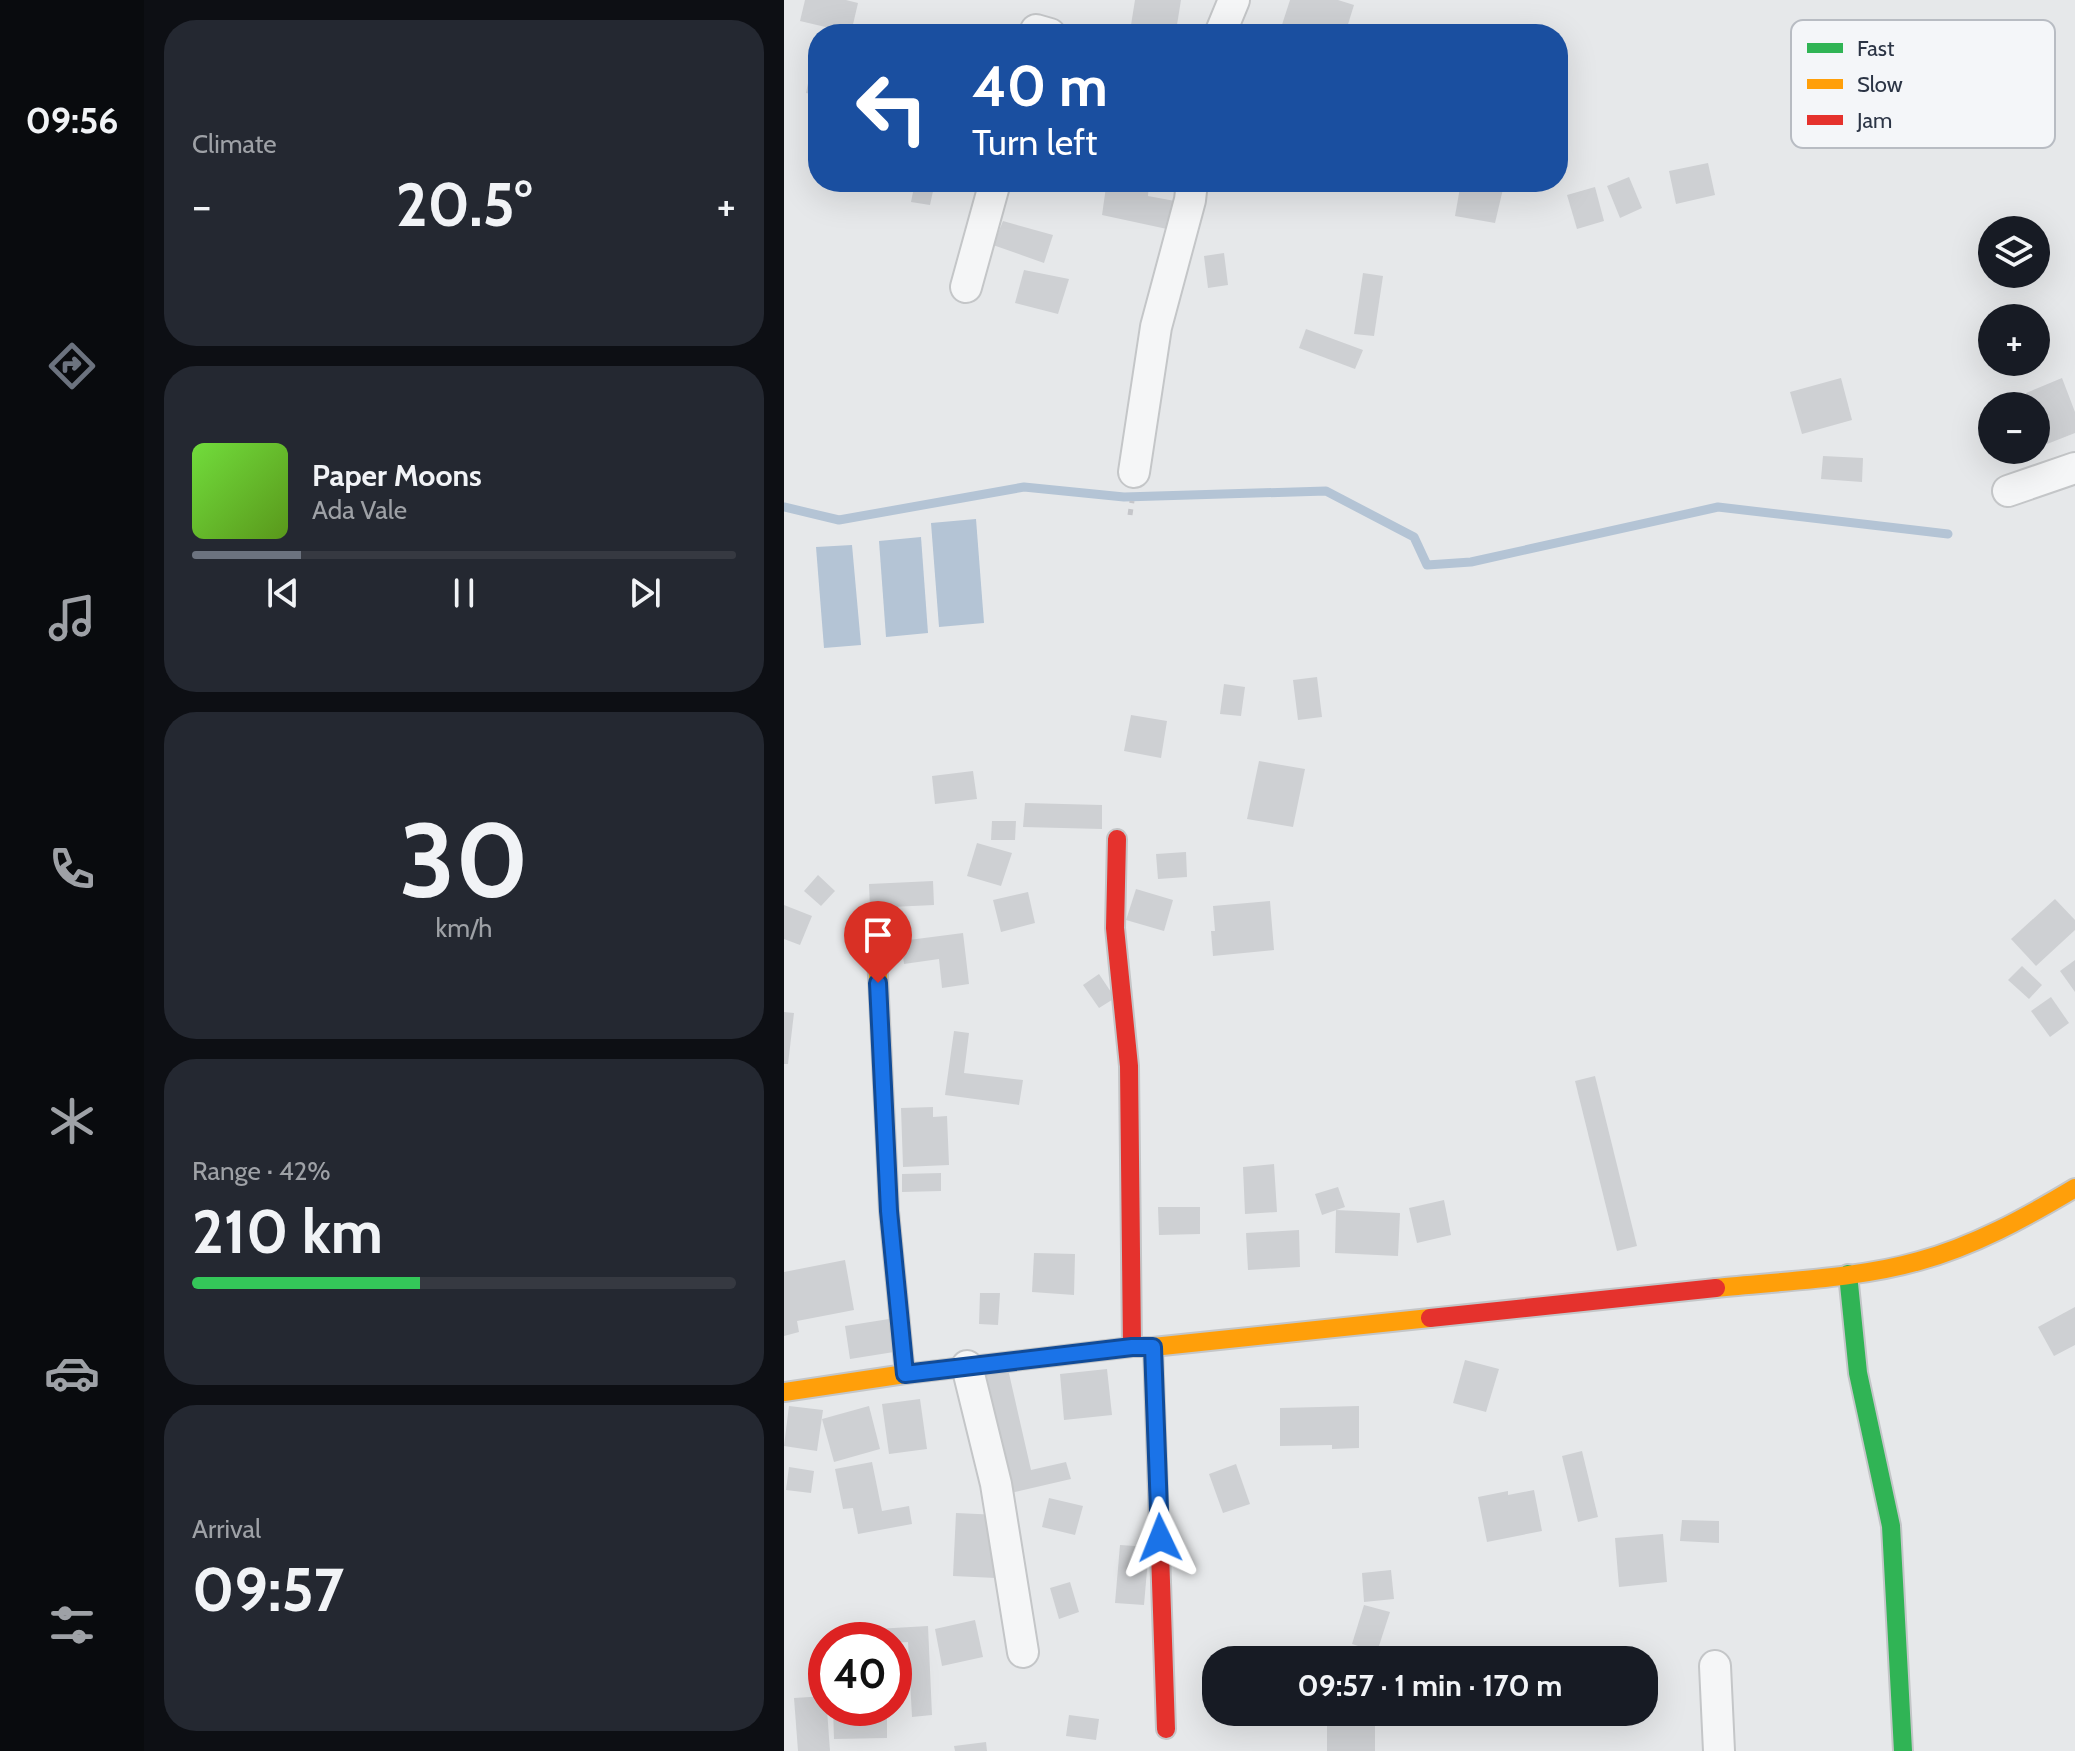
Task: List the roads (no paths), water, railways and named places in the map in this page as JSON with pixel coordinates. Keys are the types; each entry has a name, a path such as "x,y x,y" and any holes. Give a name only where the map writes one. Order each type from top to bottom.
{"street":[{"path":"1224,24 1234,0"},
{"path":"966,287 992,192"},
{"path":"1133,487 1156,327 1191,192"},
{"path":"2008,491 2075,468"},
{"path":"1117,839 1115,928 1129,1066 1132,1347"},
{"path":"877,955 889,1211 905,1374"},
{"path":"784,1392 1132,1347 1848,1274 1915,1263 1963,1246 2045,1207 2075,1188"},
{"path":"1848,1274 1858,1373 1891,1526 1903,1751"},
{"path":"1153,1347 1166,1729"},
{"path":"967,1366 996,1484 1023,1652"},
{"path":"1715,1666 1719,1751"}],"water":[{"path":"976,519 984,623 939,627 931,523"},
{"path":"921,537 928,633 886,637 879,541"},
{"path":"852,545 861,645 824,648 816,547"}],"waterway":[{"path":"784,507 839,520 1024,487 1124,497 1326,491 1414,537 1427,565 1471,562 1718,507 1948,534"}]}
